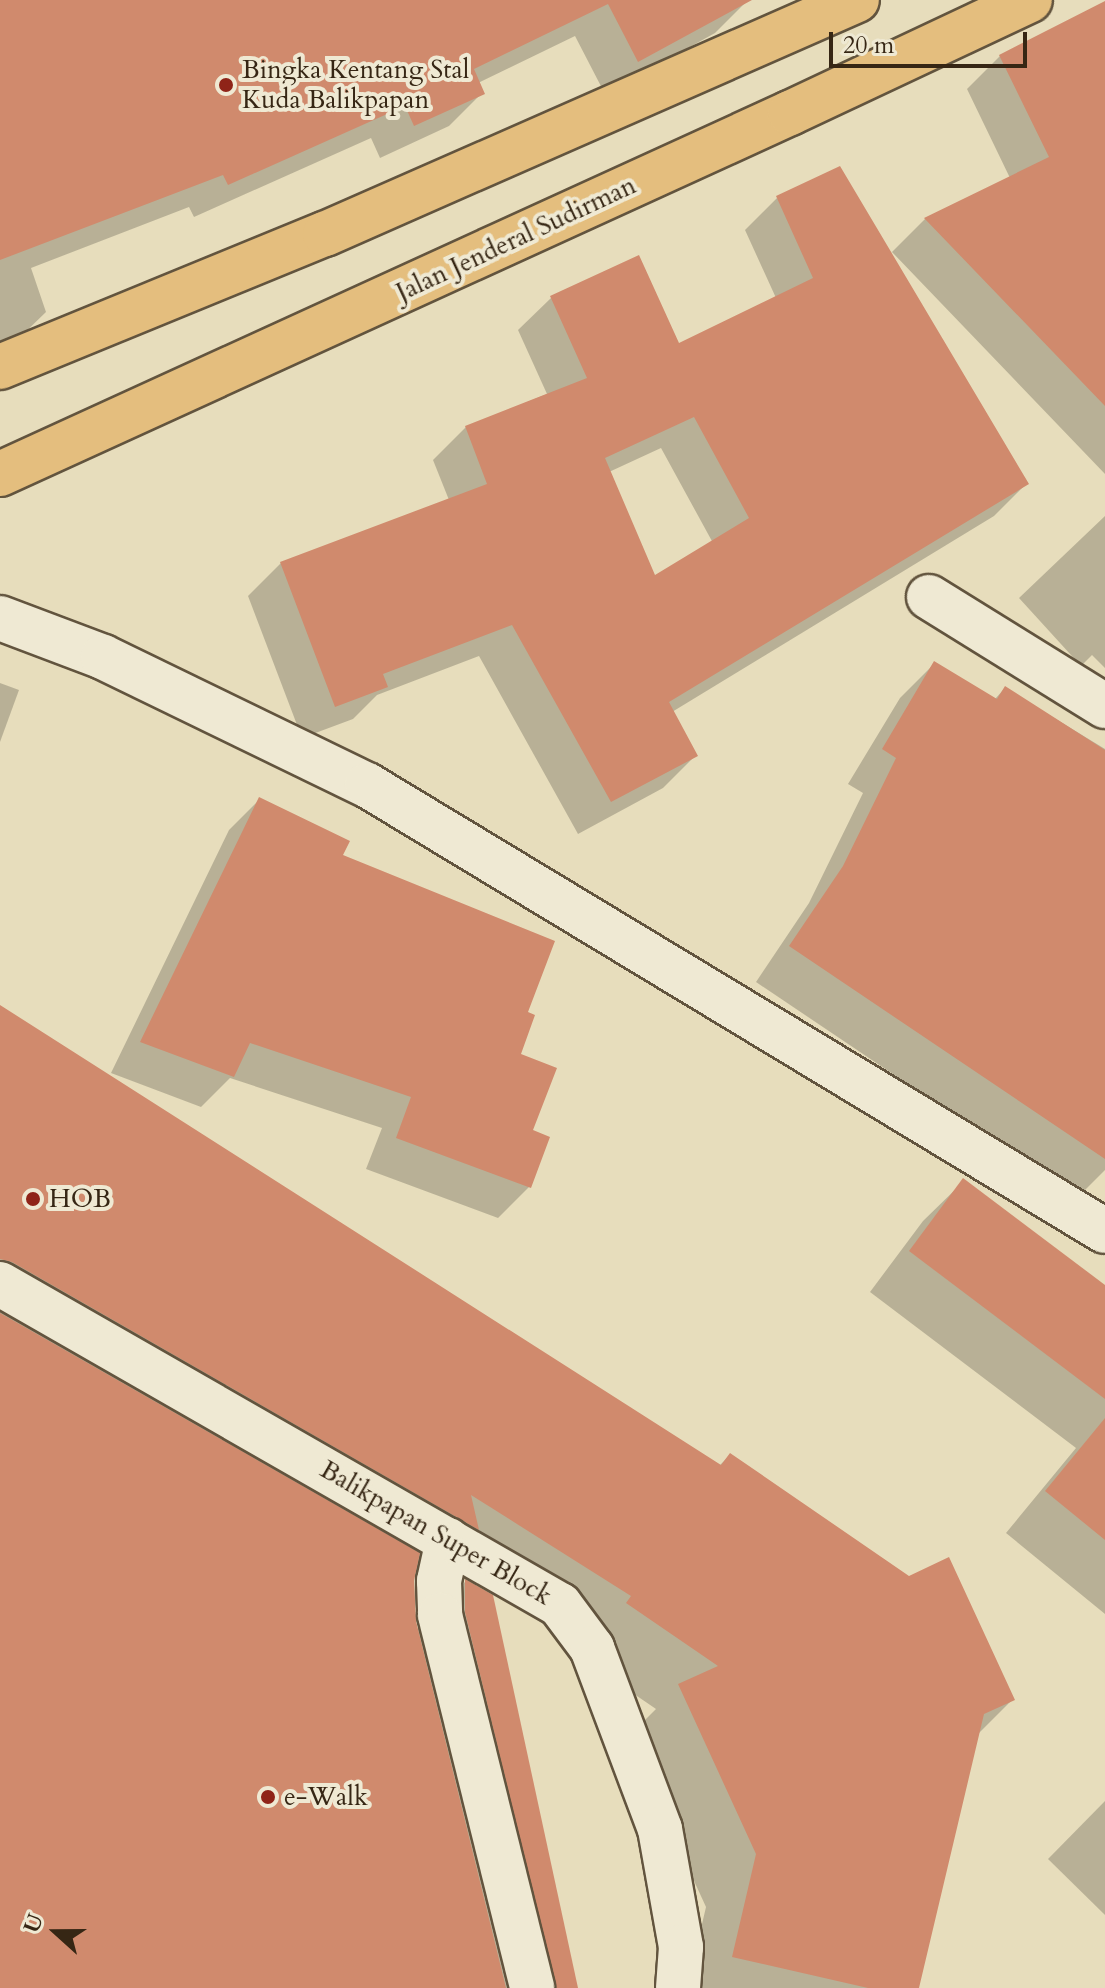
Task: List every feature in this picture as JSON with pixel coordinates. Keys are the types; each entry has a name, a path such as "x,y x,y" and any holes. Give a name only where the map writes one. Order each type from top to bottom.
{"highway":[{"path":"0,367 325,234 857,0"},
{"name":"Jalan Jenderal Sudirman","path":"0,474 1030,0"}],"street":[{"path":"929,597 1103,702"},
{"path":"0,618 103,657 367,785 1102,1224"},
{"name":"Balikpapan Super Block","path":"0,1284 560,1605 592,1648 660,1829 681,1947 678,1988"},
{"path":"448,1540 439,1581 440,1615 532,1988"}],"building":[{"path":"0,0 752,0 638,62 608,4 474,69 485,94 414,126 405,106 228,185 223,175 0,260"},
{"path":"1105,1 1105,406 924,218 1049,157 999,55"},
{"path":"840,166 1029,484 669,702 698,756 611,802 512,625 383,674 388,687 335,707 280,562 487,484 465,426 587,378 550,296 639,255 679,343 813,278 776,196","holes":["694,417 749,518 655,575 605,458"]},
{"path":"934,661 997,699 1005,686 1105,750 1105,1159 789,946 843,866 896,758 882,749"},
{"path":"259,797 350,841 343,855 555,941 528,1012 535,1015 521,1054 557,1068 533,1130 550,1137 531,1188 396,1138 411,1097 250,1043 234,1077 140,1042"},
{"path":"0,1005 721,1465 730,1453 909,1576 949,1557 1015,1700 984,1714 919,1988 868,1988 732,1957 756,1854 678,1684 718,1666 626,1603 631,1596 471,1495 479,1530 12,1262 0,1259"},
{"path":"963,1178 1105,1285 1105,1399 909,1251"},
{"name":"e-Walk","path":"0,1313 420,1553 414,1581 416,1621 506,1988 0,1988"},
{"path":"1105,1418 1105,1540 1045,1491"},
{"path":"465,1579 493,1595 578,1988 556,1988 465,1612"}],"place":[{"name":"Bingka Kentang Stal Kuda Balikpapan","path":"226,85"},
{"name":"HOB","path":"33,1199"},
{"name":"e-Walk","path":"268,1797"}]}
